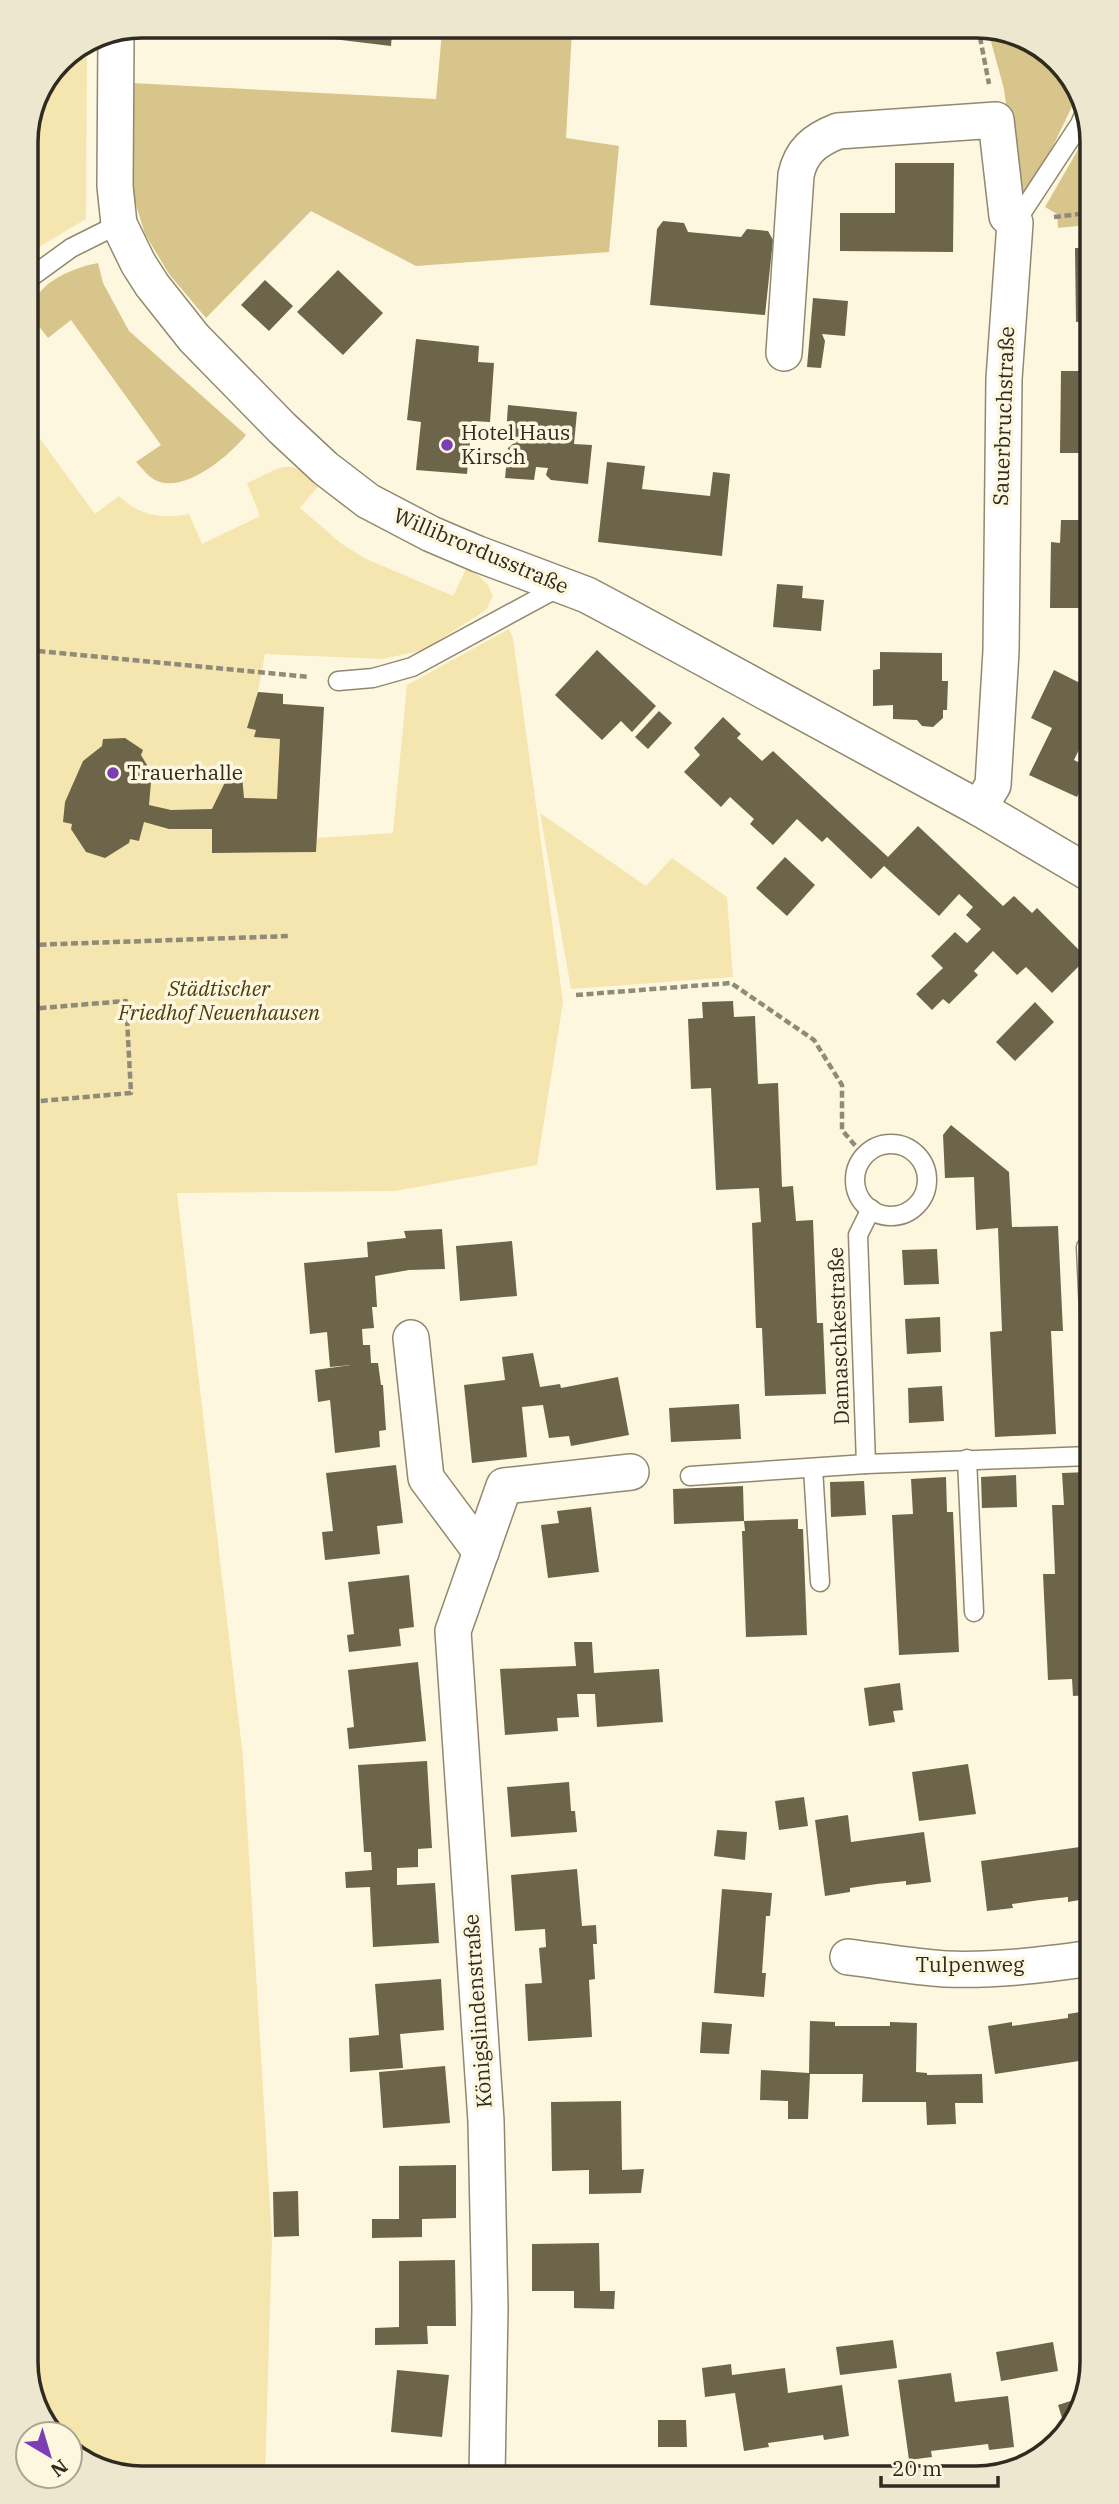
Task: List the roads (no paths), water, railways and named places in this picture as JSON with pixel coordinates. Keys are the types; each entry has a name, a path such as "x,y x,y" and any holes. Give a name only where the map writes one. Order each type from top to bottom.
{"street":[{"name":"Willibrordusstraße","path":"116,42 115,186 119,224 138,263 183,325 261,408 325,468 368,501 398,518 478,554 563,585 630,618 979,808 1081,869"},
{"name":"Sauerbruchstraße","path":"784,353 796,176 805,152 821,138 838,131 996,120 1007,216 1015,223 1003,379 999,677 993,785 979,808"},
{"path":"411,1338 426,1478 481,1552"},
{"name":"Königslindenstraße","path":"487,2465 491,2308 485,2121 453,1631 503,1486 631,1472"},
{"name":"Tulpenweg","path":"848,1956 915,1967 948,1969 1006,1968 1081,1959"}],"lane":[{"path":"1015,223 1079,126"},
{"path":"39,271 71,248 119,224"},
{"path":"338,681 373,678 412,667 563,585"},
{"path":"884,1144 907,1147 923,1164 926,1186 922,1198 905,1213 882,1214 871,1209 862,1202 856,1191 858,1166 864,1156 884,1144"},
{"name":"Damaschkestraße","path":"866,1464 858,1235 871,1209"},
{"path":"690,1476 866,1464 1081,1456"},
{"path":"967,1459 974,1612"},
{"path":"813,1468 820,1582"}],"place":[{"name":"Hotel Haus Kirsch","path":"447,445"},
{"name":"Trauerhalle","path":"113,773"}],"park label":[{"name":"Städtischer Friedhof Neuenhausen","path":"219,1001"}]}
